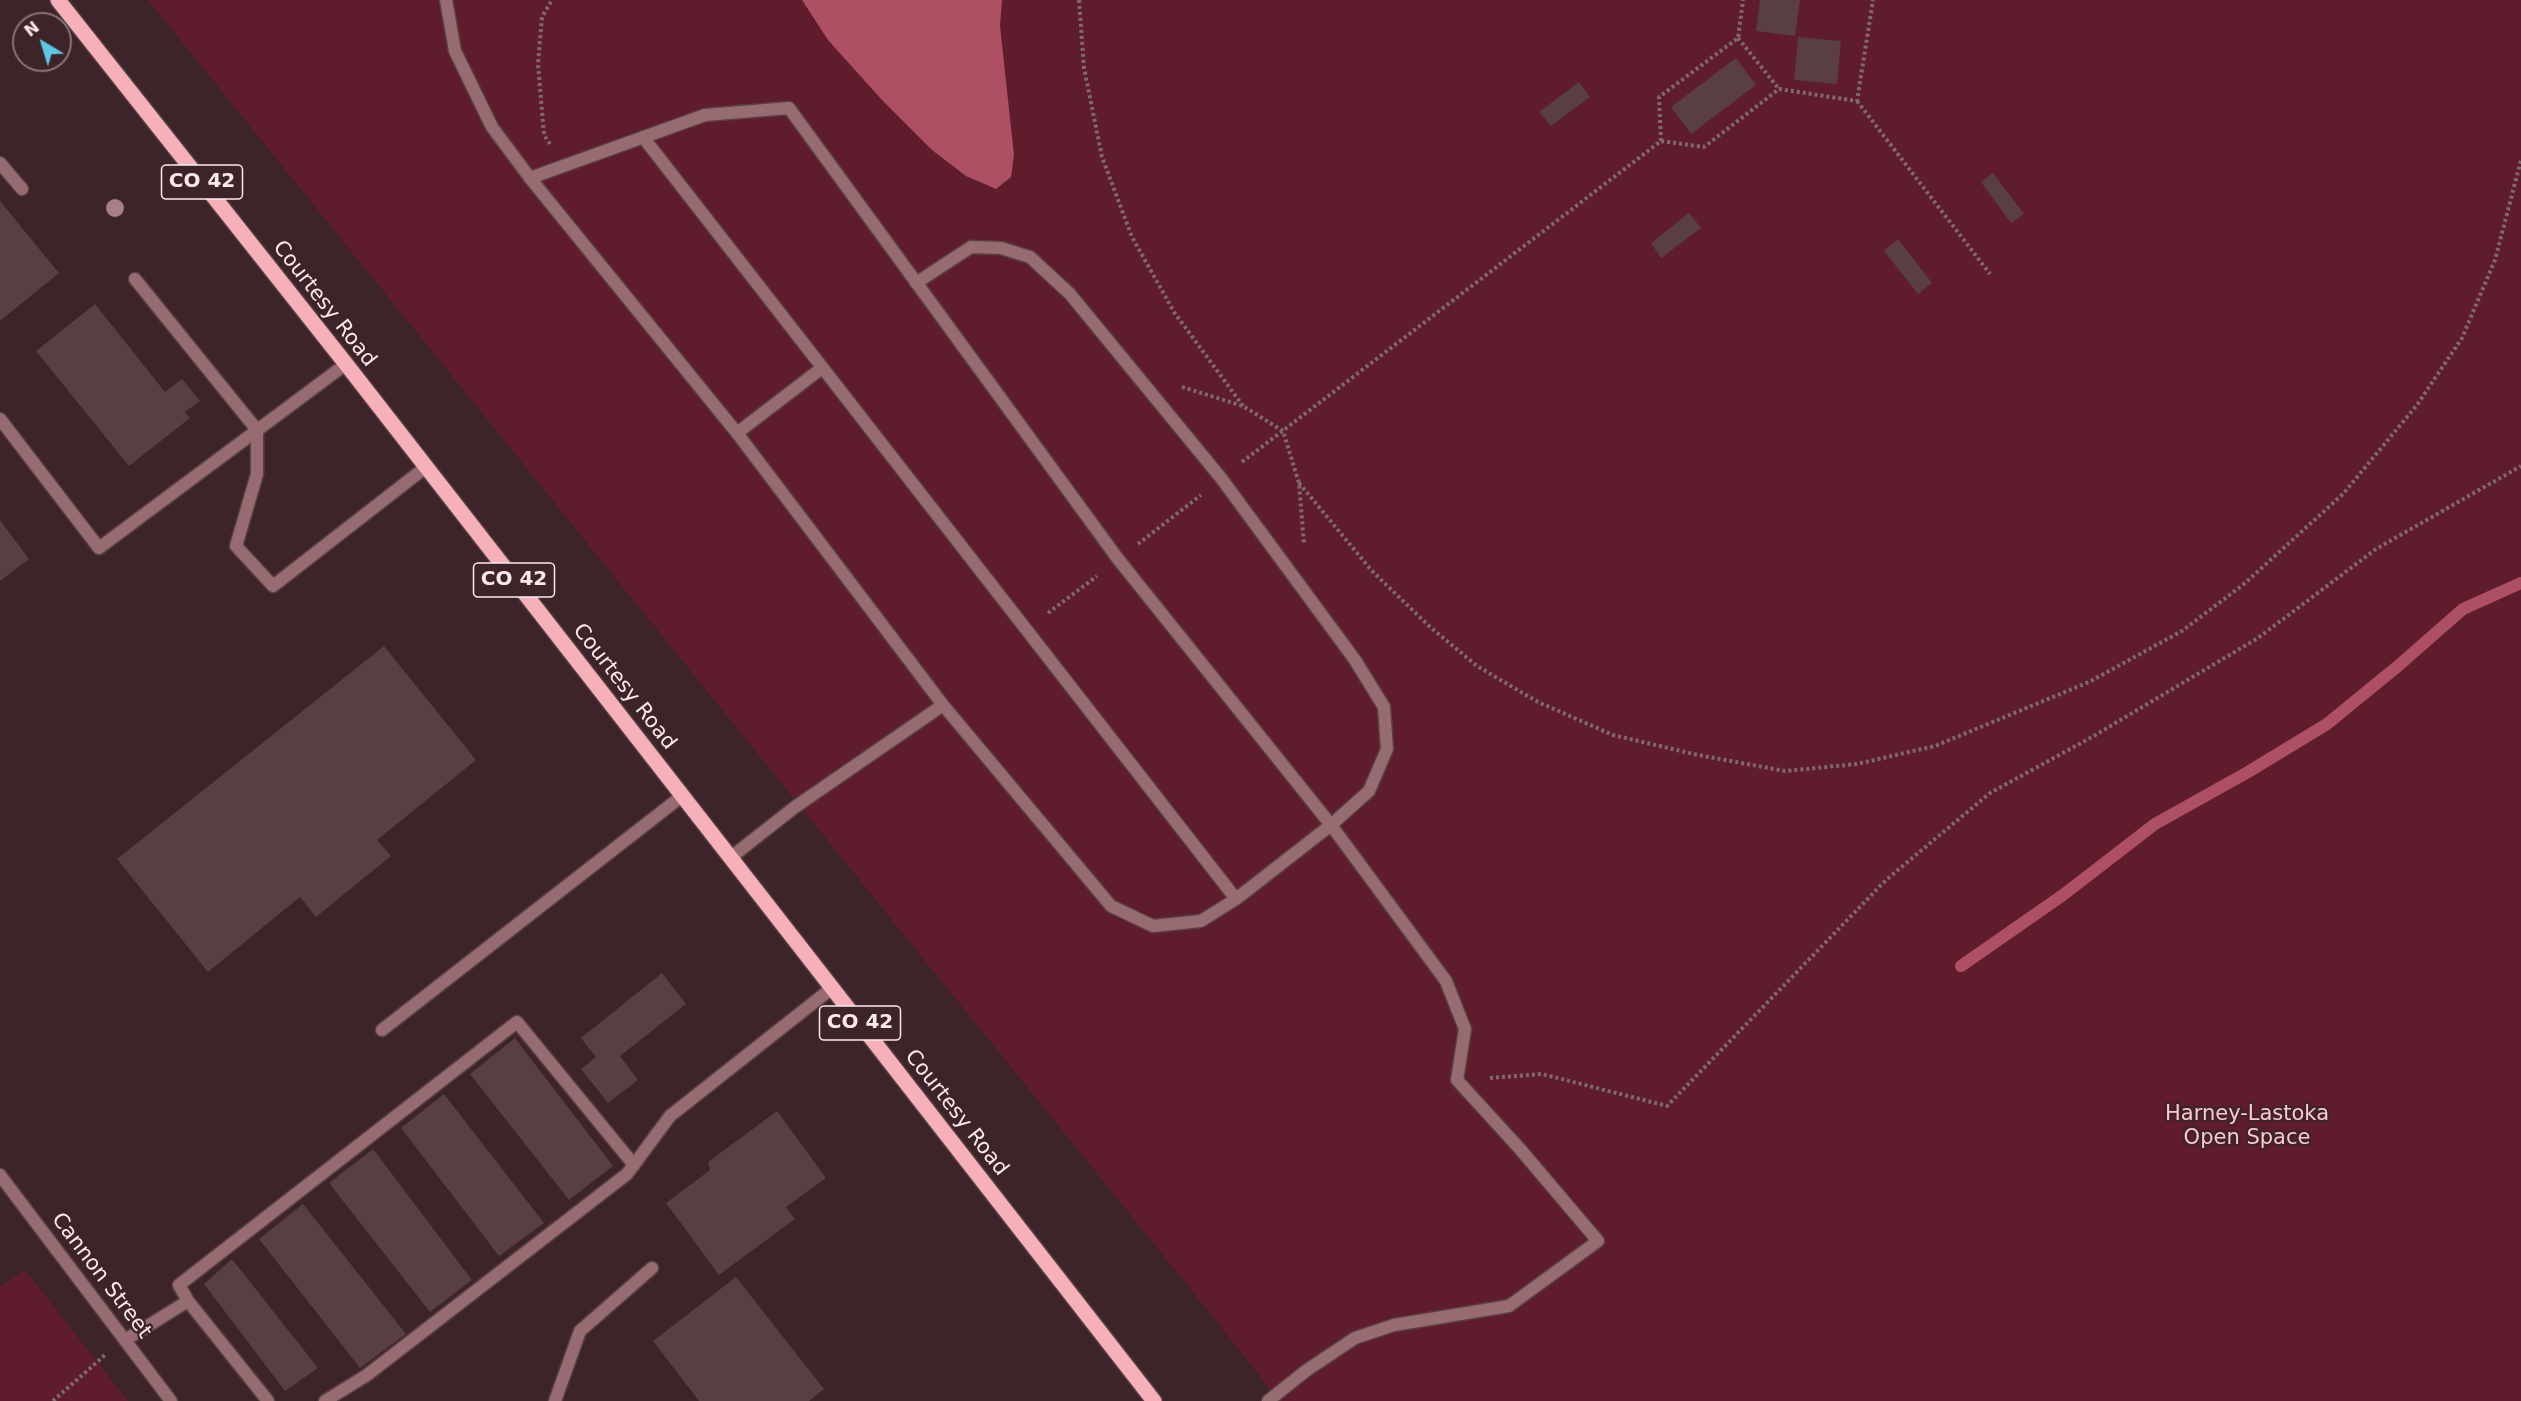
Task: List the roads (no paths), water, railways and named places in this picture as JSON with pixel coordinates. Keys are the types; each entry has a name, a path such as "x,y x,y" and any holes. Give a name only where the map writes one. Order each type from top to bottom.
{"main road":[{"name":"Courtesy Road","path":"58,0 426,467 1154,1401"}],"street":[{"path":"446,0 454,51 492,127 530,178 737,433 943,705 1112,906 1153,926 1201,921 1236,899 1331,825 1369,792 1387,749 1384,707 1355,660 1221,478 1070,294 1030,257 1001,248 971,247 916,283"},
{"path":"530,178 705,116 789,108 1118,559 1331,825 1446,981 1465,1029 1457,1080 1520,1149 1598,1242 1509,1306 1394,1325 1355,1338 1307,1370 1268,1401"},
{"path":"643,137 1236,899"},
{"path":"0,163 22,189"},
{"path":"135,279 257,430 257,474 236,546 273,586 426,467"},
{"path":"0,419 99,548 345,364"},
{"path":"737,433 822,368"},
{"path":"730,858 795,807 943,705"},
{"path":"382,1030 682,796"},
{"path":"325,1401 368,1375 627,1174 670,1116 832,988"},
{"path":"268,1401 188,1301 179,1285 517,1022 634,1165"},
{"name":"Cannon Street","path":"0,1175 171,1401"},
{"path":"555,1401 580,1331 652,1268"},
{"path":"125,1340 188,1301"}],"waterway":[{"path":"1961,966 2063,895 2155,824 2327,724 2463,609 2521,583"}],"park label":[{"name":"Harney-Lastoka Open Space","path":"2247,1127"}]}
